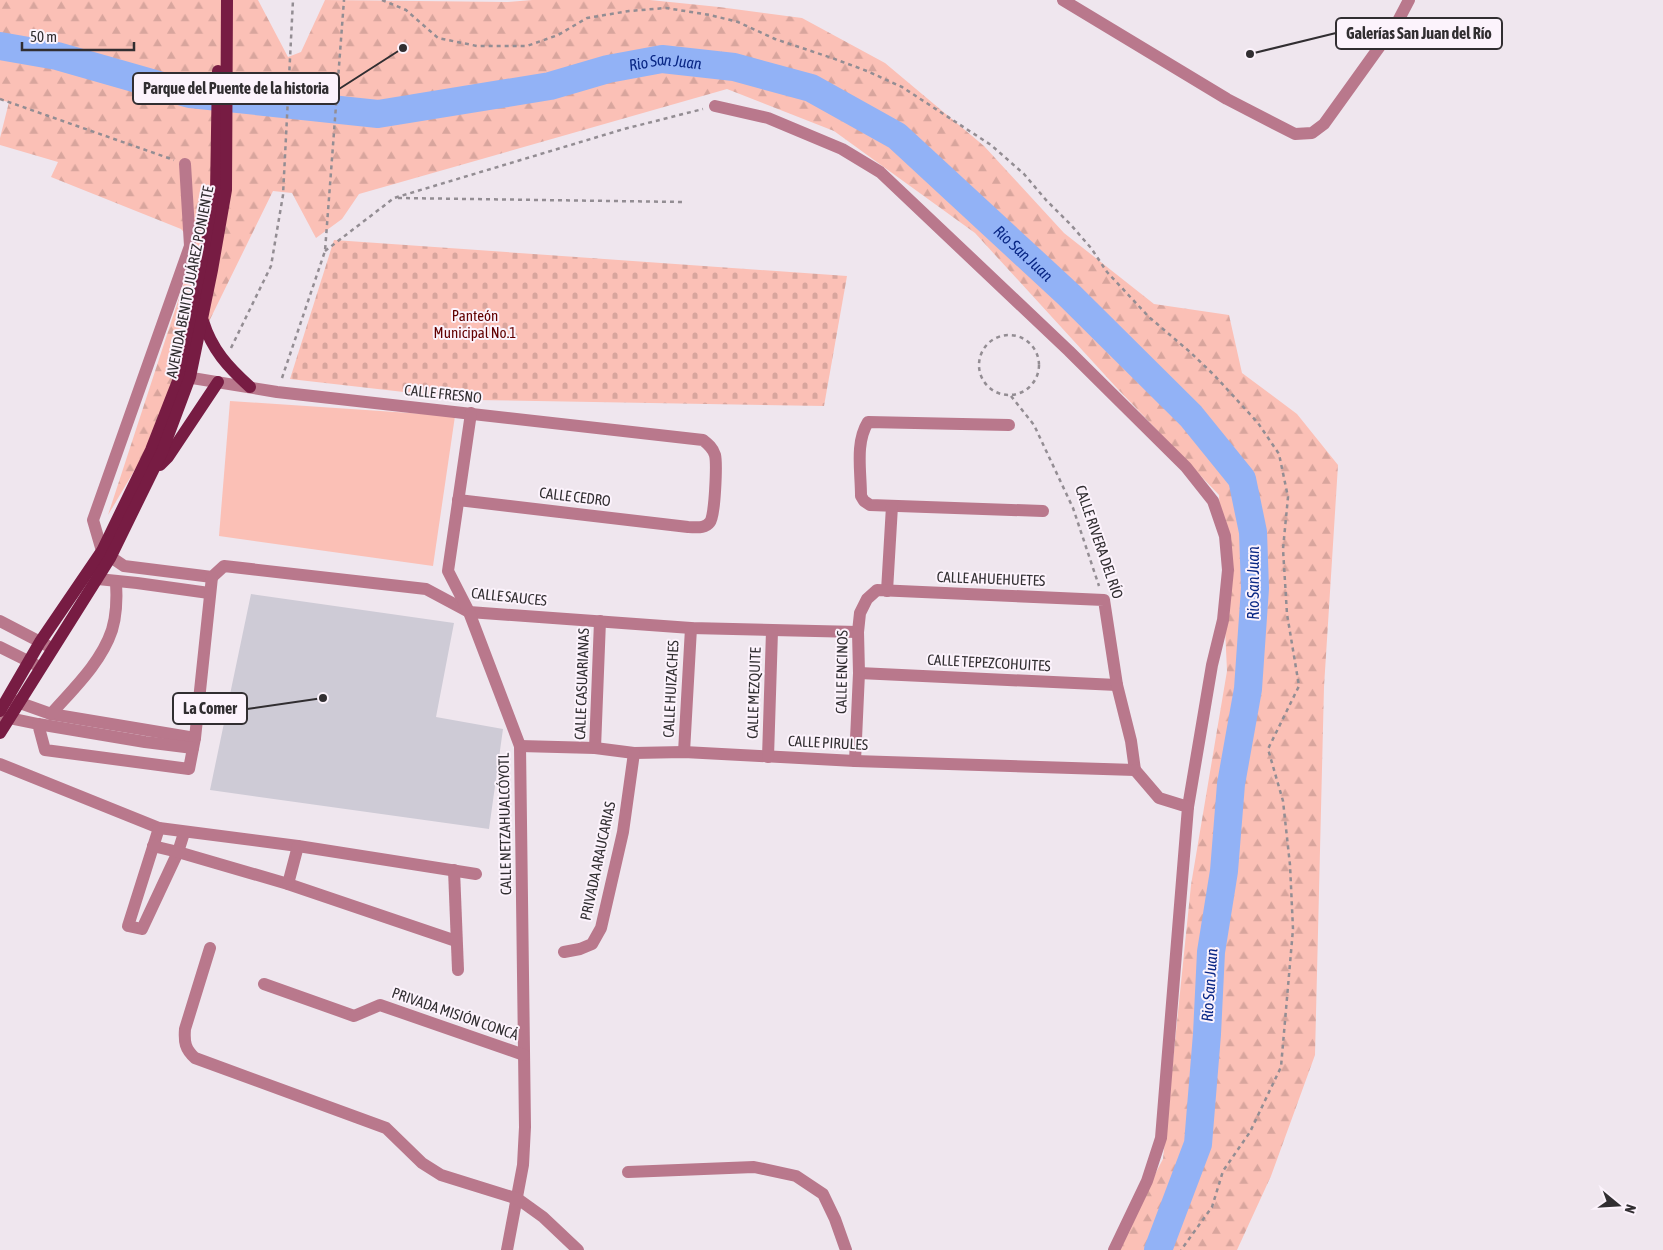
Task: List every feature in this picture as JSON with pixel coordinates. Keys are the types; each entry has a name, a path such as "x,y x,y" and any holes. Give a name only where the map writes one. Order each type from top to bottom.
{"main road":[{"name":"AVENIDA BENITO JUÁREZ PONIENTE","path":"0,733 3,715 40,668 98,579 106,555 151,450 185,377 200,283 221,191 220,0"},
{"name":"AVENIDA BENITO JUÁREZ PONIENTE","path":"13,700 28,661 40,642 106,555 151,474 162,452 185,377 202,319 221,191 227,0"},
{"path":"202,319 207,336 224,363 250,387"},
{"path":"151,474 168,457 218,382"}],"street":[{"path":"1064,0 1227,99 1295,134 1312,133 1324,124 1398,20 1409,0"},
{"path":"715,106 768,118 842,149 880,172 1069,351 1186,467 1213,501 1224,536 1228,570 1223,620 1212,665 1188,807 1161,1138 1147,1181 1114,1250"},
{"path":"38,724 45,750 189,769 194,743 212,577 124,566 106,555 93,520 190,246 185,164"},
{"name":"CALLE FRESNO","path":"185,377 277,392 703,440"},
{"name":"CALLE NETZAHUALCÓYOTL","path":"471,413 448,571 469,612 520,746 526,1127 524,1165 507,1250"},
{"path":"1009,425 868,422 860,440 861,496 870,505 1043,510"},
{"name":"CALLE CEDRO","path":"458,500 688,527 704,527 711,522 714,512 716,456 711,446 703,440"},
{"path":"882,590 892,506"},
{"name":"CALLE SAUCES","path":"212,577 224,566 426,589 469,612 691,628 858,632"},
{"path":"98,579 209,593"},
{"path":"51,714 97,660 112,631 117,602 116,581"},
{"name":"CALLE AHUEHUETES","path":"882,590 1104,600"},
{"name":"CALLE ENCINOS","path":"855,761 860,612 867,599 882,590"},
{"name":"CALLE RIVERA DEL RÍO","path":"1104,600 1117,685 1131,741 1135,770"},
{"path":"0,621 52,648"},
{"name":"CALLE CASUARIANAS","path":"595,748 600,621"},
{"name":"CALLE HUIZACHES","path":"684,752 691,628"},
{"name":"CALLE MEZQUITE","path":"768,757 772,631"},
{"path":"0,647 40,668"},
{"name":"CALLE TEPEZCOHUITES","path":"859,673 1117,685"},
{"path":"13,700 51,714 194,743"},
{"path":"3,715 38,724 145,742 194,743"},
{"name":"CALLE PIRULES","path":"520,746 595,748 634,754 684,752 855,761 1135,770"},
{"name":"PRIVADA ARAUCARIAS","path":"564,952 580,950 592,944 601,928 623,832 634,754"},
{"path":"0,764 159,828 184,833 298,846 476,874"},
{"path":"1135,770 1159,798 1188,807"},
{"path":"159,828 128,926 142,929 178,852 184,833"},
{"path":"153,846 288,884 456,941"},
{"path":"288,884 298,846"},
{"path":"454,870 458,970"},
{"path":"210,948 185,1029 186,1050 194,1058 386,1128 422,1163 441,1175 518,1199 543,1217 578,1250"},
{"name":"PRIVADA MISIÓN CONCÁ","path":"264,984 354,1016 380,1005 524,1055"},
{"path":"628,1172 754,1167 796,1176 822,1194 835,1219 846,1250"}],"path":[{"path":"224,363 271,266 283,195 293,0"},
{"path":"382,0 406,10 438,38 478,46 527,46 558,34 587,18 629,10 666,8 738,22 775,39 858,68 902,87 991,145 1024,174 1091,248 1107,272 1143,311 1190,352 1252,417 1278,454 1288,497 1282,549 1287,614 1299,686 1268,749 1283,801 1290,865 1293,929 1281,1067 1250,1132 1223,1171 1212,1207 1181,1250"},
{"path":"277,392 325,251 344,2"},
{"path":"0,99 185,164"},
{"path":"325,251 394,198 624,129 715,106"},
{"path":"394,198 684,202"},
{"path":"1002,336 1021,338 1035,352 1038,361 1035,380 1029,388 1011,396 1001,395 984,384 978,364 980,355 986,346 1002,336"},
{"name":"CALLE RIVERA DEL RÍO","path":"1011,396 1034,425 1073,508 1104,600"}],"green space":[{"path":"0,0 258,0 288,57 301,52 325,0 508,2 532,0 650,0 802,18 885,63 984,146 1064,233 1154,304 1229,315 1242,373 1297,414 1338,465 1324,687 1315,1055 1271,1176 1237,1250 1115,1250 1163,1159 1191,885 1227,671 1219,495 1115,386 975,233 834,131 727,89 359,194 342,219 316,238 292,193 273,191 143,456 108,515 196,246 181,229 51,177 58,162 0,145 9,102 0,100"},
{"name":"Panteón Municipal No.1","path":"334,240 847,276 824,406 474,400 290,379"},
{"path":"230,401 455,416 433,566 219,536"}],"building":[{"path":"251,594 454,623 436,717 503,729 489,829 210,790"}],"waterway":[{"name":"Rio San Juan","path":"0,46 57,56 190,94 378,114 550,86 608,69 662,59 734,67 811,88 897,136 1069,295 1191,416 1242,479 1253,532 1255,588 1248,689 1231,784 1224,871 1211,952 1207,1034 1198,1144 1158,1250"}],"place":[{"name":"Parque del Puente de la historia","path":"403,48"},
{"name":"Galerías San Juan del Río","path":"1250,54"},
{"name":"La Comer","path":"323,698"}]}
